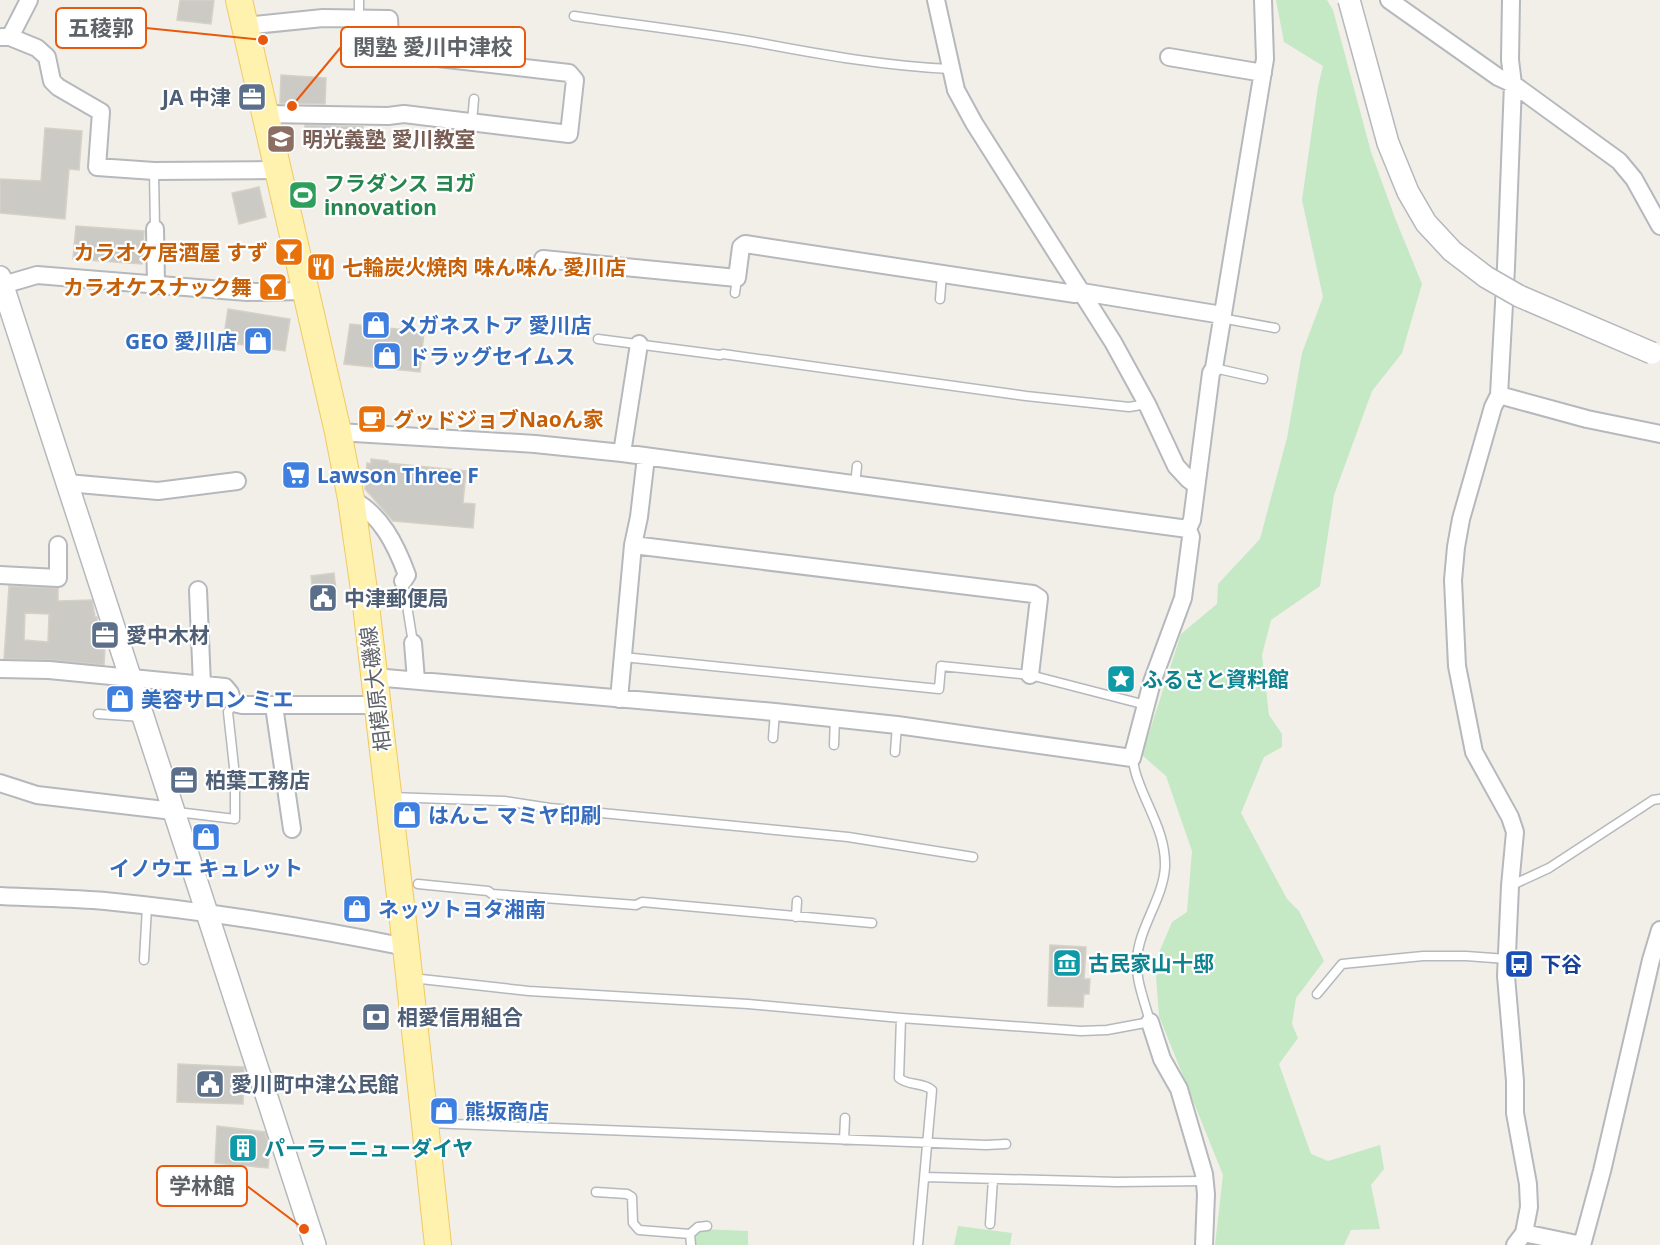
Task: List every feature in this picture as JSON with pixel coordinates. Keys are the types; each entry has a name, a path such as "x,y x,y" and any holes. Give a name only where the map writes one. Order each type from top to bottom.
{"main road":[{"name":"相模原大磯線","path":"238,0 338,432 351,499 378,705 438,1245"}],"street":[{"path":"29,0 5,37 37,48 47,57 52,81 58,87 101,112 97,167 154,171 276,170"},
{"path":"936,0 956,90 974,123 1082,292 1147,404 1176,466 1196,485"},
{"path":"374,677 835,718 1132,758 1152,682 1183,598 1191,537 1188,529 1192,520 1211,373 1214,368 1265,59 1263,0"},
{"path":"1348,0 1388,143 1408,192 1426,223 1452,251 1486,277 1519,296 1656,355"},
{"path":"1389,0 1498,78 1513,84 1619,161 1634,179 1660,226"},
{"path":"1511,0 1510,60 1513,84 1499,395 1493,407 1461,519 1454,580 1457,666 1474,752 1510,817 1515,832 1507,959 1508,1012 1515,1081 1515,1113 1528,1184 1529,1207 1519,1239 1582,1245 1660,930"},
{"path":"245,26 323,18 389,19 391,51 394,53 569,73 575,80 569,134 404,114 388,116 265,114"},
{"path":"1177,62 1263,73"},
{"path":"155,230 156,284"},
{"path":"553,256 642,275 736,285 741,247 745,244 1075,294 1082,292 1222,316"},
{"path":"305,291 248,292 37,275 1,281 315,1245"},
{"path":"622,453 639,344"},
{"path":"1499,395 1587,419 1660,435"},
{"path":"338,432 535,444 622,453 1188,529"},
{"path":"619,699 633,545 639,517 646,457"},
{"path":"68,483 158,491 237,481"},
{"path":"351,499 363,505 381,524 396,547 407,575 403,581"},
{"path":"0,575 58,578 58,544"},
{"path":"633,545 1033,594 1039,598 1030,675"},
{"path":"193,599 202,686"},
{"path":"413,643 416,680"},
{"path":"0,669 49,670 225,687 233,703 274,706 378,705"},
{"path":"274,706 292,829"},
{"path":"0,783 37,795 173,811"},
{"path":"0,896 105,902 147,907 310,928 406,947"},
{"path":"1150,1022 1162,1059 1179,1089 1206,1181 1204,1245"}],"lane":[{"path":"359,0 359,19"},
{"path":"574,16 760,43 844,59 897,66 950,69"},
{"path":"472,122 474,99"},
{"path":"154,171 155,230"},
{"path":"940,298 942,274"},
{"path":"1222,316 1271,330"},
{"path":"598,339 1026,396 1129,407 1147,404"},
{"path":"1214,368 1263,379"},
{"path":"855,485 857,466"},
{"path":"403,581 413,643"},
{"path":"623,657 939,690 942,666 1030,675 1146,705"},
{"path":"173,811 235,819 235,776 228,712 233,703"},
{"path":"773,738 776,712"},
{"path":"98,714 143,717"},
{"path":"834,745 835,718"},
{"path":"895,752 897,725"},
{"path":"408,978 529,991 748,1004 1081,1031 1107,1030 1150,1022 1140,984 1137,960 1140,943 1161,889 1165,868 1164,842 1138,780 1132,758"},
{"path":"387,797 504,801 527,809 848,837 973,857"},
{"path":"1510,886 1549,868 1653,800 1660,799"},
{"path":"418,885 488,891 492,894 636,905 642,902 872,923"},
{"path":"796,917 797,901"},
{"path":"144,960 147,907"},
{"path":"1317,994 1342,964 1423,956 1507,959"},
{"path":"901,1018 899,1078 904,1082 932,1090 918,1245"},
{"path":"844,1140 845,1118"},
{"path":"424,1123 926,1143 1006,1144"},
{"path":"925,1177 1117,1182 1206,1181"},
{"path":"990,1224 993,1179"},
{"path":"596,1192 627,1194 632,1197 633,1223 639,1230 690,1234 698,1227 707,1226"},
{"path":"690,1234 691,1245"}],"green space":[{"path":"1276,0 1327,0 1333,10 1371,152 1422,284 1402,353 1372,391 1334,495 1320,586 1271,620 1262,655 1269,715 1282,734 1282,747 1264,757 1241,813 1287,899 1299,911 1324,961 1296,998 1292,1024 1298,1038 1279,1064 1311,1154 1328,1161 1380,1145 1384,1169 1371,1185 1380,1229 1351,1230 1344,1245 1215,1245 1223,1175 1159,1016 1155,962 1172,922 1187,912 1192,851 1166,776 1142,755 1181,634 1217,604 1218,584 1260,539 1287,438 1302,353 1323,297 1302,200 1323,66 1284,42"},
{"path":"958,1226 1012,1233 1010,1245 954,1245"},
{"path":"701,1229 748,1231 748,1245 694,1245 694,1237"}],"building":[{"path":"180,0 214,0 211,24 177,20"},
{"path":"281,75 326,78 325,104 280,103"},
{"path":"305,125 363,127 361,148 304,143"},
{"path":"45,128 82,131 79,170 69,169 65,219 0,213 0,179 41,181"},
{"path":"259,187 266,217 239,224 232,193"},
{"path":"76,226 144,231 142,264 73,259"},
{"path":"228,309 290,319 285,351 223,342"},
{"path":"350,324 424,332 420,372 344,364"},
{"path":"371,459 388,461 388,463 466,471 463,503 475,504 473,528 393,521 365,489 367,463 371,464"},
{"name":"中津郵便局","path":"334,573 336,590 330,591 332,606 315,609 311,576"},
{"path":"9,586 58,588 58,601 92,600 95,617 97,617 98,643 105,643 104,665 4,659","holes":["25,613 49,614 48,642 24,640"]},
{"name":"古民家山十邸","path":"1050,945 1086,947 1084,979 1090,979 1089,994 1084,994 1083,1007 1048,1006"},
{"name":"愛川町中津公民館","path":"178,1064 244,1067 243,1104 177,1102"},
{"name":"パーラーニューダイヤ","path":"217,1126 265,1132 270,1148 268,1168 215,1163"}],"place":[{"name":"五稜郭","path":"263,40"},
{"name":"JA 中津","path":"252,97"},
{"name":"関塾 愛川中津校","path":"292,106"},
{"name":"明光義塾 愛川教室","path":"281,139"},
{"name":"フラダンス ヨガ innovation","path":"303,195"},
{"name":"カラオケ居酒屋 すず","path":"289,252"},
{"name":"七輪炭火焼肉 味ん味ん 愛川店","path":"321,267"},
{"name":"カラオケスナック舞","path":"273,287"},
{"name":"メガネストア 愛川店","path":"376,325"},
{"name":"GEO 愛川店","path":"258,341"},
{"name":"ドラッグセイムス","path":"387,356"},
{"name":"グッドジョブNaoん家","path":"372,419"},
{"name":"Lawson Three F","path":"296,475"},
{"name":"中津郵便局","path":"323,598"},
{"name":"愛中木材","path":"105,635"},
{"name":"ふるさと資料館","path":"1121,679"},
{"name":"美容サロン ミエ","path":"120,699"},
{"name":"柏葉工務店","path":"184,780"},
{"name":"はんこ マミヤ印刷","path":"407,815"},
{"name":"イノウエ キュレット","path":"206,837"},
{"name":"ネッツトヨタ湘南","path":"357,909"},
{"name":"古民家山十邸","path":"1067,963"},
{"name":"下谷","path":"1519,964"},
{"name":"相愛信用組合","path":"376,1017"},
{"name":"愛川町中津公民館","path":"210,1084"},
{"name":"熊坂商店","path":"444,1111"},
{"name":"パーラーニューダイヤ","path":"243,1148"},
{"name":"学林館","path":"304,1229"}]}
